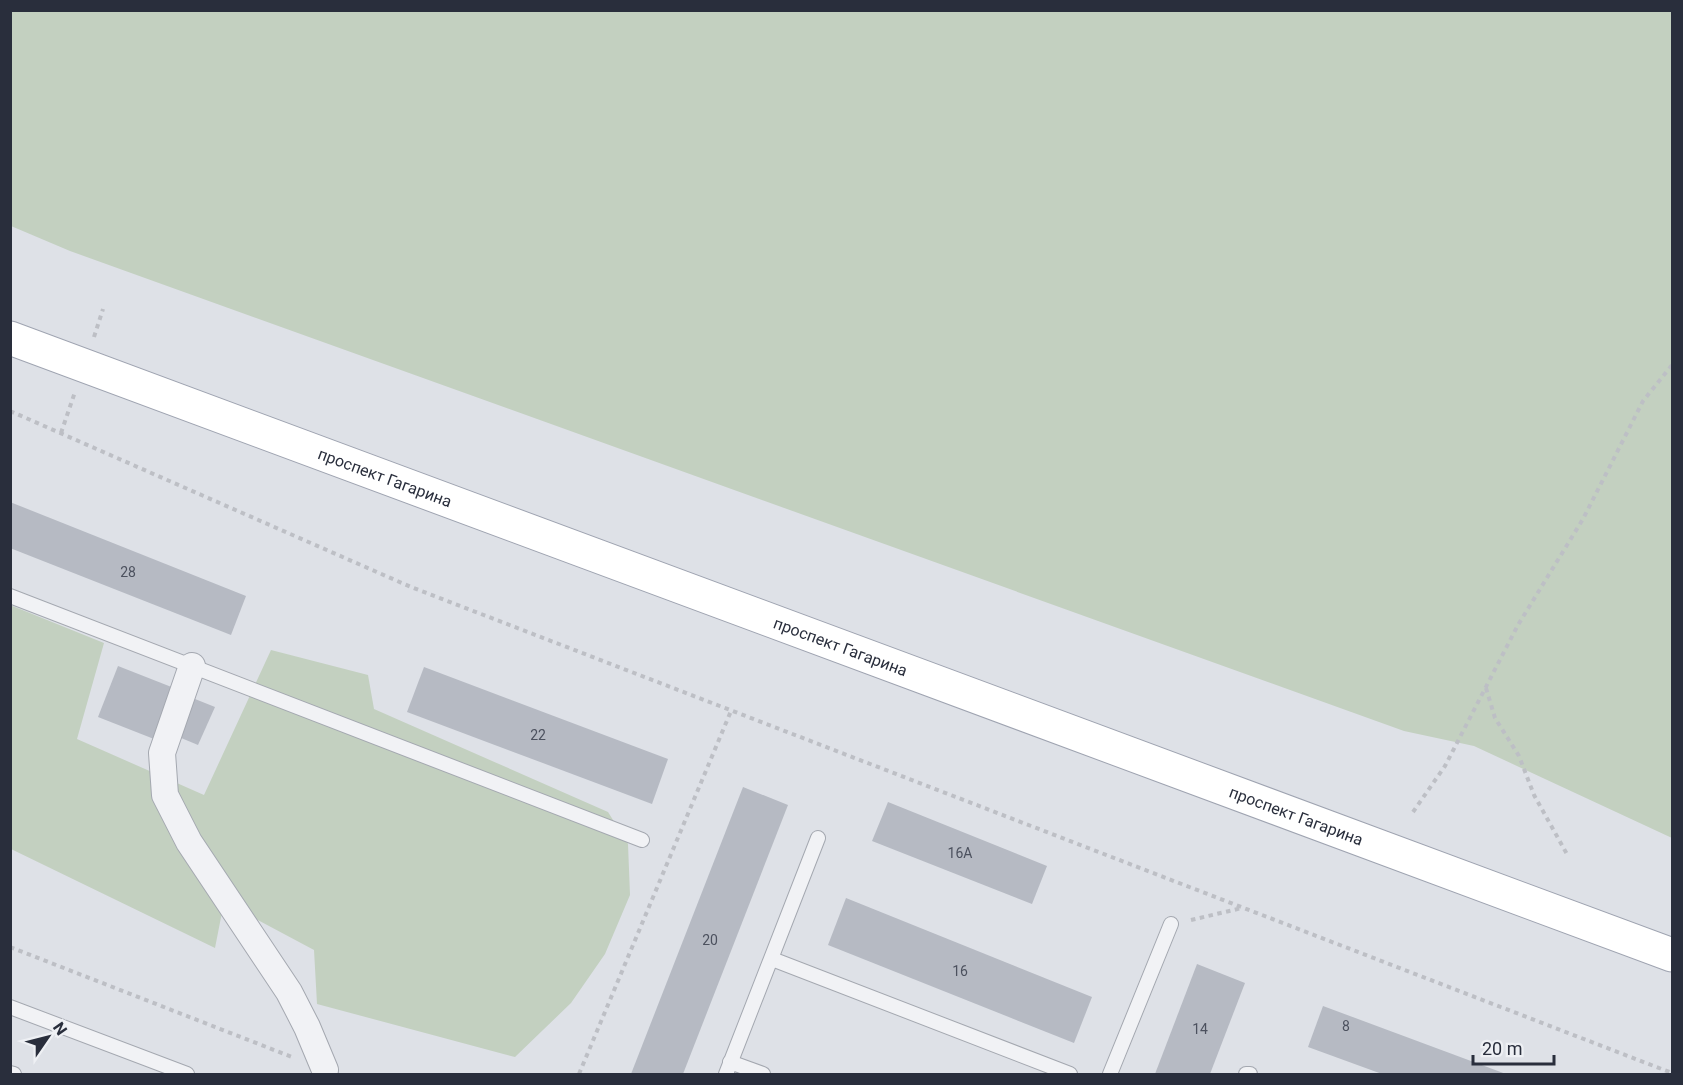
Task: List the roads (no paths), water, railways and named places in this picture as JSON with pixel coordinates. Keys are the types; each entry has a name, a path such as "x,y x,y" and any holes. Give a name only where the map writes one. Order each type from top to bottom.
{"main road":[{"name":"проспект Гагарина","path":"10,338 1672,955"}],"street":[{"path":"192,666 162,753 165,795 189,842 289,992 325,1070"}],"lane":[{"path":"10,596 642,840"},
{"path":"763,1074 728,1068 818,837"},
{"path":"1110,1074 1171,924"},
{"path":"772,959 1070,1074"},
{"path":"10,1008 187,1074"}]}
